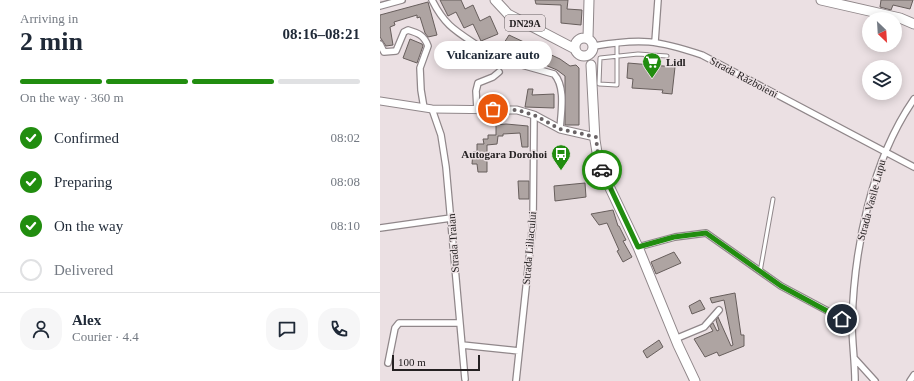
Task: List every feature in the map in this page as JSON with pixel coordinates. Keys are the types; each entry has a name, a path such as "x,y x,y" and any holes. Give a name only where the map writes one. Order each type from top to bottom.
{"main road":[{"name":"DN29A","path":"495,0 508,14 577,48 591,66"},
{"path":"588,0 591,66 596,85 596,137 599,165 638,247 675,339 695,381"},
{"path":"821,0 900,18 914,24"},
{"path":"581,38 591,46 586,56 577,48 581,38"}],"street":[{"path":"380,6 402,0"},
{"path":"432,0 440,16 449,27 480,47"},
{"path":"655,42 658,0"},
{"path":"380,44 384,52 396,51 404,32 408,30 419,33 424,38 428,46 420,68 420,90 424,108"},
{"name":"Strada Războieni","path":"591,46 637,40 672,45 702,55 914,167"},
{"path":"511,62 554,74 559,79 561,87 560,129"},
{"path":"477,109 476,91 478,82 493,77 499,72"},
{"name":"Strada Vasile Lupu","path":"855,381 852,324 860,236 885,151 904,113 914,99"},
{"path":"380,101 432,109 508,109 534,115 560,129 596,137"},
{"name":"Strada Traian","path":"432,109 441,135 452,218 459,323 465,379"},
{"name":"Strada Liliacului","path":"516,381 533,222 534,115"},
{"path":"380,228 452,218"},
{"path":"638,247 674,237 706,233 781,286 852,324"},
{"path":"675,339 704,327 718,310"},
{"path":"388,363 395,328 399,323 459,323"},
{"path":"462,345 519,351"},
{"path":"855,359 875,381"},
{"path":"910,381 914,375"}],"lane":[{"path":"617,42 617,56 616,84 596,85 600,58 617,56 638,54 667,56"},
{"path":"760,272 773,199"}],"building":[{"path":"440,0 461,0 465,9 473,5 480,21 490,16 498,34 481,41 473,24 464,28 456,12 448,16"},
{"path":"535,0 568,0 567,9 582,10 581,25 561,23 561,5 536,4"},
{"path":"881,0 913,0 910,9 893,5 891,10 880,7"},
{"path":"428,2 437,35 428,37 425,33 420,17 417,18 417,15 394,22 395,25 390,27 393,45 386,46 380,37 380,15"},
{"path":"509,35 560,59 570,66 576,65 579,68 579,125 565,125 565,76 557,70 510,50 506,55 499,51"},
{"path":"410,39 422,44 423,46 417,63 403,58"},
{"name":"Lidl","path":"628,63 675,67 672,94 662,93 663,90 632,88 633,79 627,78"},
{"path":"528,89 533,89 532,95 554,94 554,108 525,107"},
{"path":"506,124 528,126 528,147 522,147 520,133 503,134 503,136 498,136 497,144 487,145 487,172 478,172 477,164 472,164 473,152 477,152 477,144 484,144 483,139 488,139 488,135 496,135 496,125"},
{"path":"518,181 529,181 529,199 519,199"},
{"path":"585,183 586,197 555,201 554,186"},
{"path":"613,210 618,226 626,240 623,241 632,257 623,262 617,251 619,250 607,223 599,225 591,214"},
{"path":"674,252 681,263 656,274 651,262"},
{"path":"735,293 741,335 744,335 744,346 719,356 717,352 705,357 694,339 713,331 710,326 713,323 717,331 719,330 716,320 718,317 731,346 733,345 724,300 712,303 710,298"},
{"path":"700,300 705,309 692,314 689,306"},
{"path":"659,340 663,347 647,358 643,351"}],"way so far":[{"path":"493,109 517,110 534,115 560,129 596,137 595,140 599,165 602,170"}],"place":[{"name":"Lidl","path":"652,79"},
{"name":"Vulcanizare auto","path":"493,109"},
{"name":"Autogara Dorohoi","path":"561,171"}],"route":[{"path":"602,170 638,247 674,237 706,233 781,286 842,319"}]}
